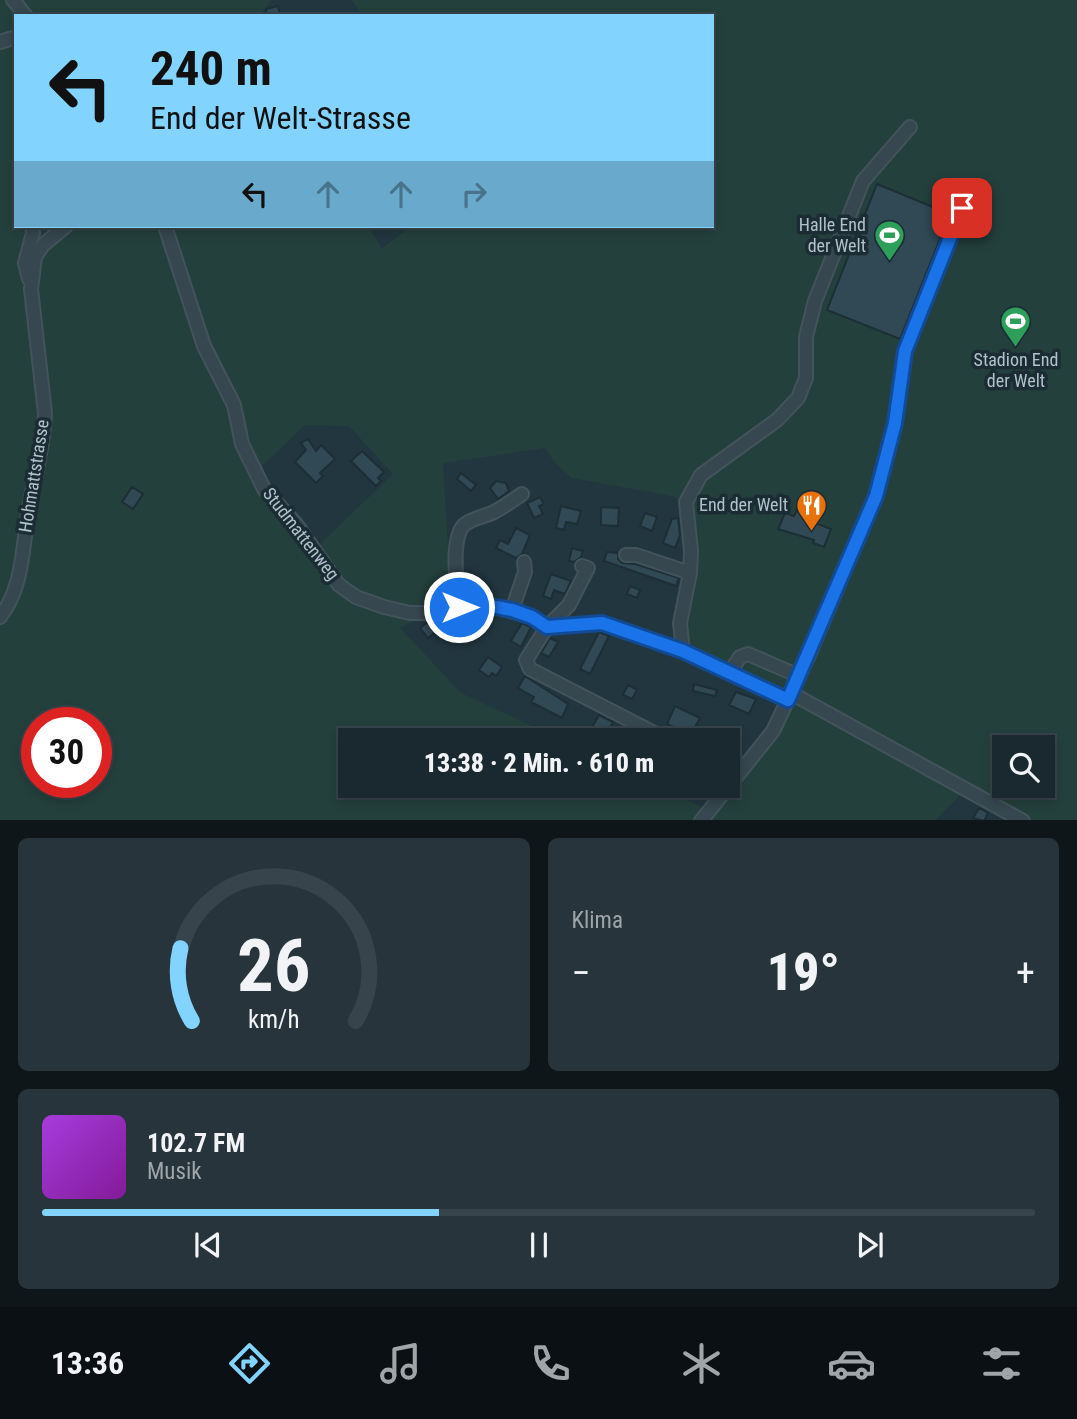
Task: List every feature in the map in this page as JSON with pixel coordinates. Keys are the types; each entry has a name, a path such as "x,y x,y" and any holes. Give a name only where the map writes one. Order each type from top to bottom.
{"street":[{"path":"13,0 24,14"},
{"path":"683,651 680,624 690,573 690,536 685,502 701,475 777,420 798,398 806,379 806,337 815,301 863,181 910,127"},
{"path":"740,766 763,745 790,697 876,496 895,423 905,351 962,208"},
{"name":"Hohmattstrasse","path":"0,617 8,607 17,586 45,433 45,414 26,263 32,228"},
{"name":"Hohmattstrasse","path":"31,289 35,257 43,245 64,228"},
{"name":"Studmattenweg","path":"166,228 204,346 234,405 243,444 264,489 297,526 340,585 356,597 410,613 433,613 459,607 496,607 532,617 547,627"},
{"path":"459,607 455,576 460,530 466,523 492,513 522,494"},
{"path":"626,555 636,555 690,573"},
{"path":"512,610 525,572 524,562"},
{"path":"582,566 588,568 569,605 547,627 526,660 530,669 645,728"},
{"path":"547,627 602,623 683,651 790,697 1021,820"},
{"path":"736,676 734,666 740,657 748,654 799,676"},
{"path":"703,820 716,798"}],"green space":[{"path":"0,0 272,0 260,14 14,14 14,228 369,228 382,249 408,228 714,228 714,14 362,14 352,0 1077,0 1077,820 1023,820 966,789 936,820 0,820","holes":["305,425 349,426 393,474 317,547 260,468","545,448 555,463 572,478 672,496 685,502 690,573 683,651 788,700 795,696 775,740 740,778 740,798 724,798 713,812 683,798 338,798 338,728 536,728 461,693 400,628 451,601 443,463"]}],"building":[{"path":"278,6 280,14 267,14 266,9"},
{"name":"Halle End der Welt","path":"877,184 950,214 900,339 827,310"},
{"path":"308,439 316,451 321,445 335,459 320,473 323,476 316,483 295,462 306,450 301,443"},
{"path":"362,451 384,472 378,478 381,481 376,486 351,461"},
{"path":"461,473 476,485 471,491 457,479"},
{"path":"496,481 506,483 509,491 498,499 490,488"},
{"path":"132,487 143,494 133,509 122,502"},
{"path":"540,497 544,504 539,506 543,514 534,518 527,503"},
{"path":"561,506 581,511 577,524 566,522 564,530 556,528"},
{"path":"601,507 619,508 618,526 601,525"},
{"path":"797,510 812,515 810,521 831,529 824,547 813,543 814,540 778,529 785,513 794,516"},
{"path":"645,513 657,517 652,531 640,526"},
{"path":"678,518 680,535 675,548 663,543 672,519"},
{"path":"516,528 530,535 522,554 516,558 496,548 500,540 508,544"},
{"path":"572,548 583,551 581,557 574,562 569,561"},
{"path":"607,552 618,553 618,559 622,563 635,564 679,578 676,586 604,561"},
{"path":"551,574 571,581 565,594 554,590 551,599 543,596"},
{"path":"630,586 640,590 637,598 627,594"},
{"path":"433,622 439,629 428,638 420,628"},
{"path":"522,623 531,627 521,647 511,641"},
{"path":"599,632 609,636 590,674 580,669"},
{"path":"550,638 558,642 549,657 541,653"},
{"path":"488,657 502,667 496,676 492,673 489,677 479,670"},
{"path":"525,676 568,704 562,718 531,702 534,697 518,688"},
{"path":"694,684 717,690 715,696 693,691"},
{"path":"628,685 637,690 632,699 623,695"},
{"path":"736,692 756,699 749,714 729,705"},
{"path":"675,706 700,718 696,725 702,728 676,728 667,724"},
{"path":"599,715 613,722 610,728 592,728"},
{"path":"979,808 988,813 984,820 973,818"}],"place":[{"name":"Halle End der Welt","path":"889,262"},
{"name":"Stadion End der Welt","path":"1016,349"},
{"name":"End der Welt","path":"811,532"}],"route":[{"path":"459,607 512,610 532,617 547,627 602,623 683,651 788,700 876,496 895,423 905,351 962,208"}]}
